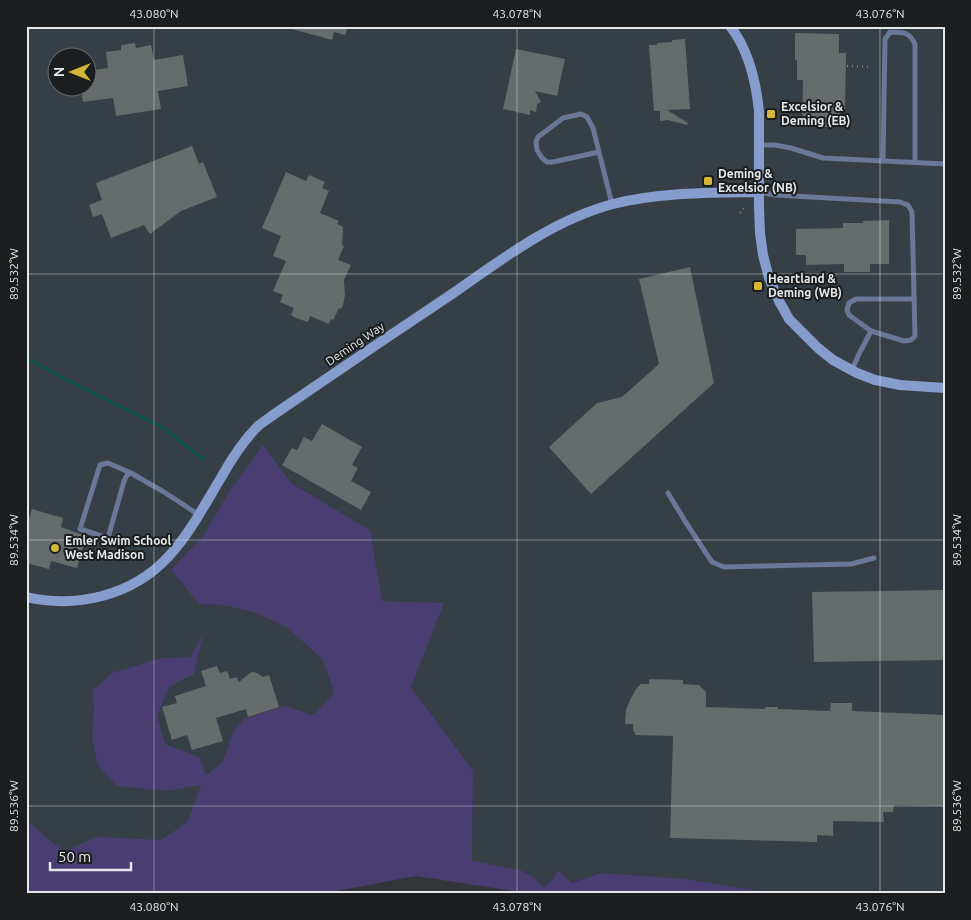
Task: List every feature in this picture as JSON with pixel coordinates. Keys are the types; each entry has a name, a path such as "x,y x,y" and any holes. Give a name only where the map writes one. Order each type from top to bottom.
{"street":[{"path":"730,26 741,44 753,76 758,102 760,233 763,255 769,278 789,319 818,348 833,360 852,371 875,380 900,385 945,388"},
{"name":"Deming Way","path":"26,597 54,602 76,602 122,590 146,576 178,547 234,455 259,426 542,233 573,218 612,204 658,195 759,192"}],"lane":[{"path":"883,161 885,39 890,32 906,33 912,37 915,44 915,162"},
{"path":"599,152 547,162 537,150 536,142 538,137 563,118 581,114 587,117 593,128 599,152 612,204"},
{"path":"759,145 791,148 823,158 945,164"},
{"path":"759,192 775,195 900,202 908,205 912,212 915,336 911,340 904,341 871,331 849,315 847,310 849,303 856,299 914,299"},
{"path":"852,371 871,331"},
{"path":"130,473 126,475 108,538 80,529 100,465 108,463 130,473 164,492 199,515"},
{"path":"668,493 712,562 724,567 851,564 874,558"}],"path":[{"path":"847,66 871,67"},
{"path":"740,212 745,207"}],"shaded area":[{"path":"26,26 941,26 942,107 945,108 945,894 545,894 472,861 473,771 213,803 161,840 26,894"},
{"path":"263,445 291,483 370,530 382,601 444,603 411,687 473,771 472,861 520,870 534,878 544,887 553,879 558,870 572,883 601,873 684,879 766,892 749,894 533,894 416,876 321,894 26,894 26,820 64,852 95,837 161,840 188,821 201,785 167,791 117,786 98,766 92,738 94,706 92,691 112,673 161,658 190,657 203,634 194,674 169,687 157,716 165,744 199,757 206,775 222,763 234,730 244,719 285,706 312,715 334,692 323,660 288,628 254,612 223,605 199,604 171,570 203,536 229,492"}],"building":[{"path":"293,26 348,26 345,35 334,32 332,40 292,29"},
{"path":"795,33 839,34 839,53 846,53 845,109 840,109 840,120 829,120 828,127 802,127 803,80 797,80"},
{"path":"685,39 690,109 667,110 688,123 687,125 668,120 660,121 660,111 654,111 649,45"},
{"path":"135,43 136,48 151,45 154,60 183,55 188,86 158,91 161,109 116,116 113,98 83,102 82,98 98,98 98,70 108,68 106,52 121,50 121,45"},
{"path":"516,49 565,59 557,96 535,91 541,102 537,104 536,112 530,110 530,115 503,109"},
{"path":"192,146 199,164 203,162 217,197 181,211 150,234 144,225 111,238 102,214 93,217 89,205 102,200 96,183"},
{"path":"286,172 306,181 309,175 325,182 322,188 329,191 320,213 339,221 337,224 343,227 342,245 344,246 338,260 351,265 344,280 345,295 343,305 329,324 310,316 308,322 296,318 291,315 294,308 280,302 283,295 273,291 286,261 273,256 281,236 262,228"},
{"path":"889,220 889,264 870,264 870,272 844,272 844,264 806,265 806,255 796,255 796,229 843,228 843,223"},
{"path":"690,267 714,383 591,494 549,447 597,403 622,397 659,364 639,279"},
{"path":"322,424 362,447 352,465 358,468 351,481 371,492 361,510 282,465 292,448 297,450 304,437 312,441"},
{"name":"Emler Swim School West Madison","path":"32,509 63,518 61,527 86,536 77,568 51,561 49,569 26,563 26,528"},
{"path":"945,590 945,660 814,662 812,592"},
{"path":"217,666 220,673 227,671 230,679 237,677 239,682 253,672 263,677 269,675 279,707 248,717 246,709 216,718 223,741 192,750 187,735 172,740 162,707 177,703 175,696 206,686 201,671"},
{"path":"649,679 683,680 683,684 699,685 706,692 706,707 765,709 765,707 778,707 778,709 830,711 831,703 852,703 852,711 945,715 944,806 894,805 893,812 883,812 884,822 833,821 833,836 817,835 817,842 670,838 673,736 635,735 633,724 625,724 626,710 629,702 641,684 649,684"}],"waterway":[{"path":"26,358 162,427 203,459"}],"place":[{"name":"Excelsior & Deming (EB)","path":"771,114"},
{"name":"Deming & Excelsior (NB)","path":"708,181"},
{"name":"Heartland & Deming (WB)","path":"758,286"},
{"name":"Emler Swim School West Madison","path":"55,548"}]}
